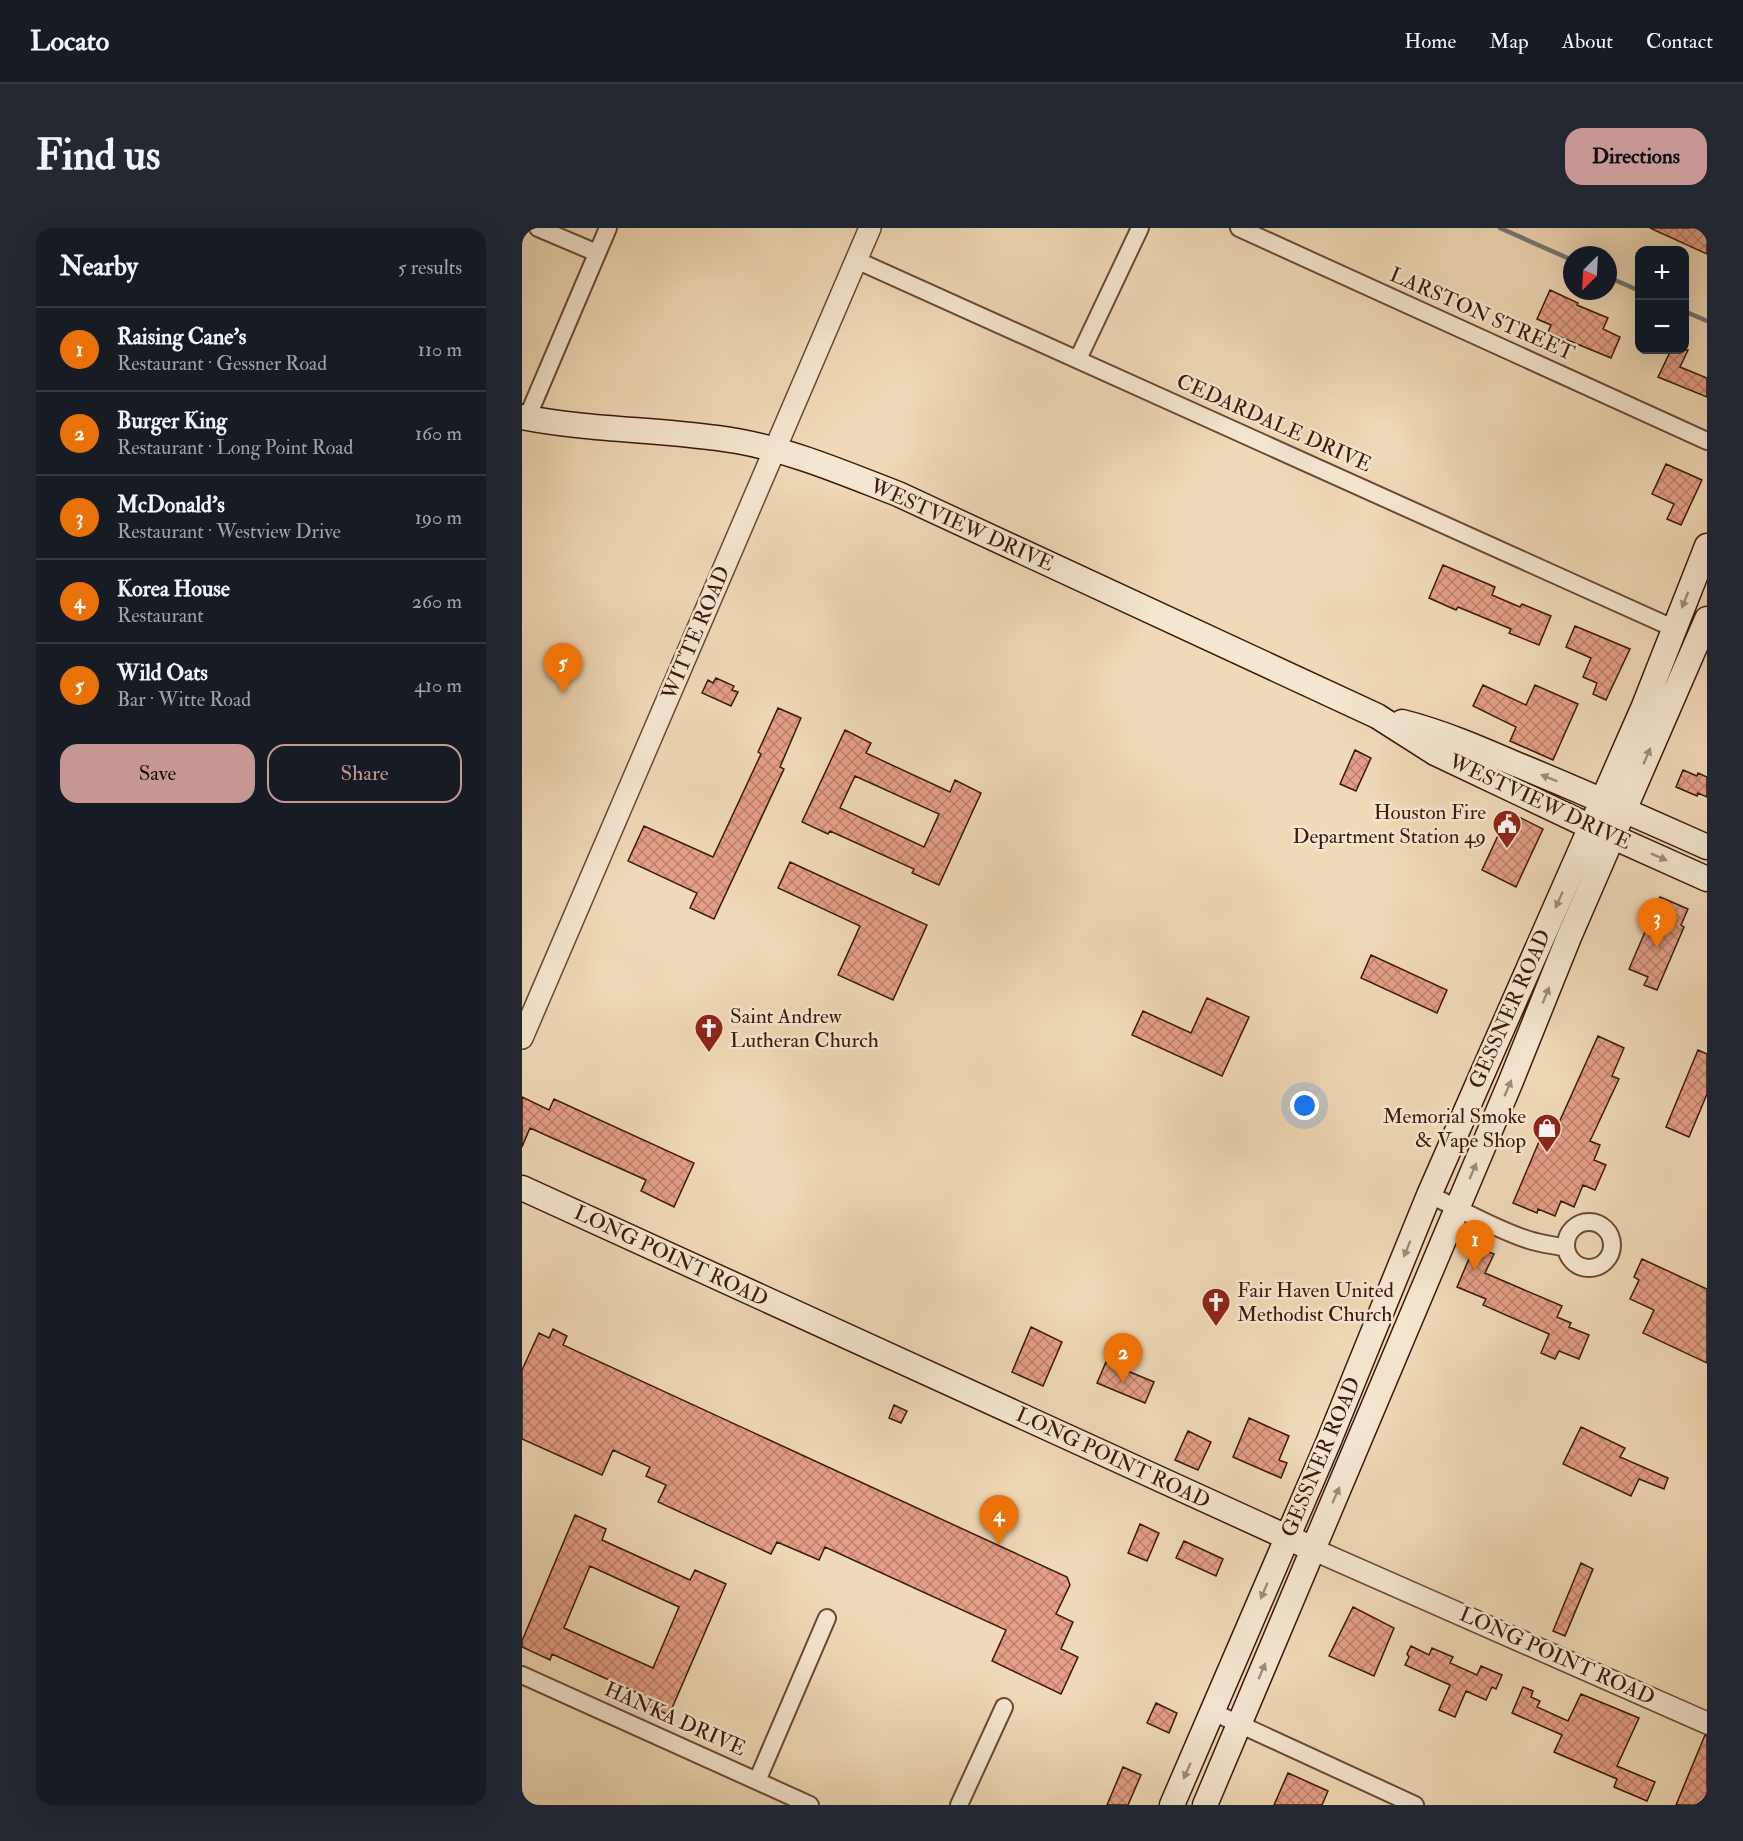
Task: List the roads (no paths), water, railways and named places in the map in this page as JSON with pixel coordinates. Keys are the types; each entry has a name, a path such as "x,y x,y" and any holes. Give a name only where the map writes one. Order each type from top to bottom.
{"main road":[{"name":"WESTVIEW DRIVE","path":"525,417 561,423 737,441 828,467 898,494 1377,716 1435,753 1601,832 1707,879"},
{"name":"GESSNER ROAD","path":"1614,805 1644,706 1707,546"},
{"name":"GESSNER ROAD","path":"1205,1805 1527,1042 1581,880 1601,832 1707,619"},
{"name":"WESTVIEW DRIVE","path":"1377,716 1420,727 1614,805 1707,848"},
{"name":"GESSNER ROAD","path":"1172,1805 1328,1443 1429,1195 1500,1030 1581,880"},
{"path":"1500,1030 1527,1042"},
{"name":"LONG POINT ROAD","path":"522,1188 1312,1549"}],"street":[{"path":"538,228 597,253"},
{"path":"525,417 608,228"},
{"name":"WITTE ROAD","path":"522,1038 870,228"},
{"path":"1078,359 1140,228"},
{"name":"LARSTON STREET","path":"1239,228 1707,441"},
{"name":"CEDARDALE DRIVE","path":"856,260 1673,628"},
{"path":"1429,1195 1514,1235 1530,1241 1566,1248"},
{"name":"LONG POINT ROAD","path":"1312,1549 1707,1723"},
{"path":"757,1781 827,1618"},
{"name":"HANKA DRIVE","path":"522,1675 810,1805"},
{"path":"959,1805 1004,1707"},
{"path":"1213,1712 1415,1805"}],"waterway":[{"path":"1500,228 1563,256"},
{"path":"1617,281 1635,289"},
{"path":"1689,313 1707,321"}],"place":[{"name":"Wild Oats","path":"563,693"},
{"name":"Houston Fire Department Station 49","path":"1507,850"},
{"name":"McDonald's","path":"1657,948"},
{"name":"Saint Andrew Lutheran Church","path":"709,1054"},
{"name":"Memorial Smoke & Vape Shop","path":"1547,1154"},
{"name":"Raising Cane's","path":"1475,1270"},
{"name":"Fair Haven United Methodist Church","path":"1216,1328"},
{"name":"Burger King","path":"1123,1383"},
{"name":"Korea House","path":"999,1545"}]}
